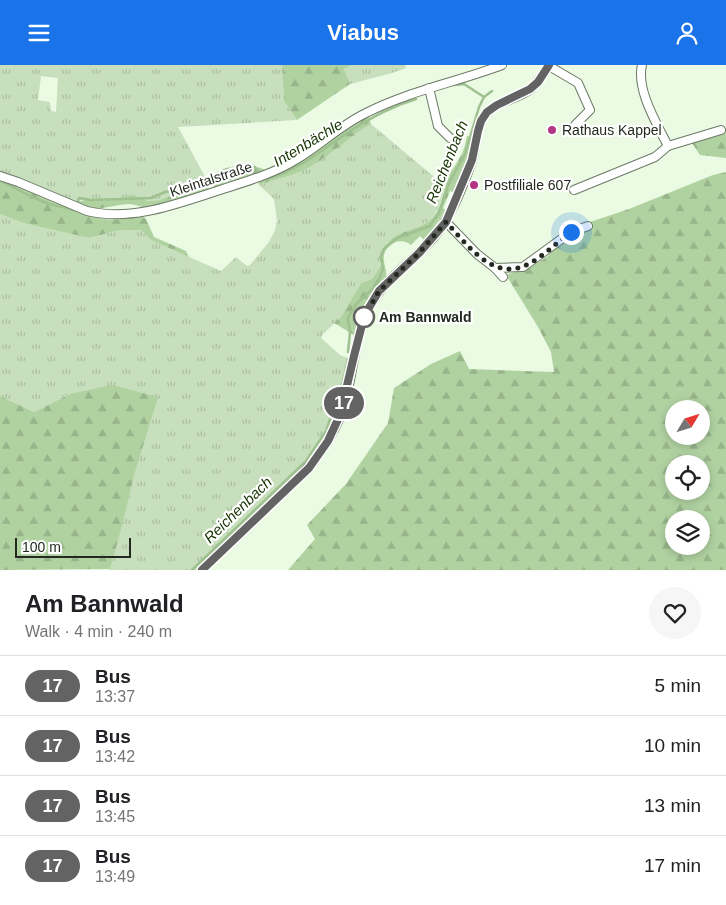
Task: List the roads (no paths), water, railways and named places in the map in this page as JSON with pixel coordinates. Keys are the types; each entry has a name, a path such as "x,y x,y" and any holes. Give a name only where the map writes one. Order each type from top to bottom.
{"street":[{"name":"Kleintalstraße","path":"0,176 87,211 116,215 143,212 182,203 257,178 296,160 346,124 366,113 429,88 502,65"},
{"path":"202,570 309,468 328,441 340,415 364,317 379,291 419,253 446,222 472,160 481,121 487,112 530,89 538,82 549,65 578,83 590,110 575,125"},
{"path":"642,65 642,83 651,112 668,146"},
{"path":"429,88 438,125 450,139"},
{"path":"574,190 655,157 668,146 721,130"},
{"path":"446,222 477,254 503,277"},
{"path":"495,268 523,267 571,232 588,226"}],"waterway":[{"name":"Intenbächle","path":"453,85 464,84 484,97"},
{"name":"Reichenbach","path":"348,352 350,333 348,318 356,304 377,285 383,269 381,256 384,249 397,238 430,226 439,213 449,183 465,154 479,107 484,97 492,91"},
{"name":"Intenbächle","path":"265,178 277,176 298,166 363,123 390,109 416,99"},
{"name":"Intenbächle","path":"213,182 255,167 261,174"},
{"name":"Intenbächle","path":"0,180 49,204 75,210 79,198 91,200 151,198 165,192 203,185"},
{"name":"Reichenbach","path":"192,570 306,461 326,431 343,382 348,359"}],"place":[{"name":"Rathaus Kappel","path":"552,130"},
{"name":"Postfiliale 607","path":"474,185"},
{"name":"Am Bannwald","path":"364,317"}]}
